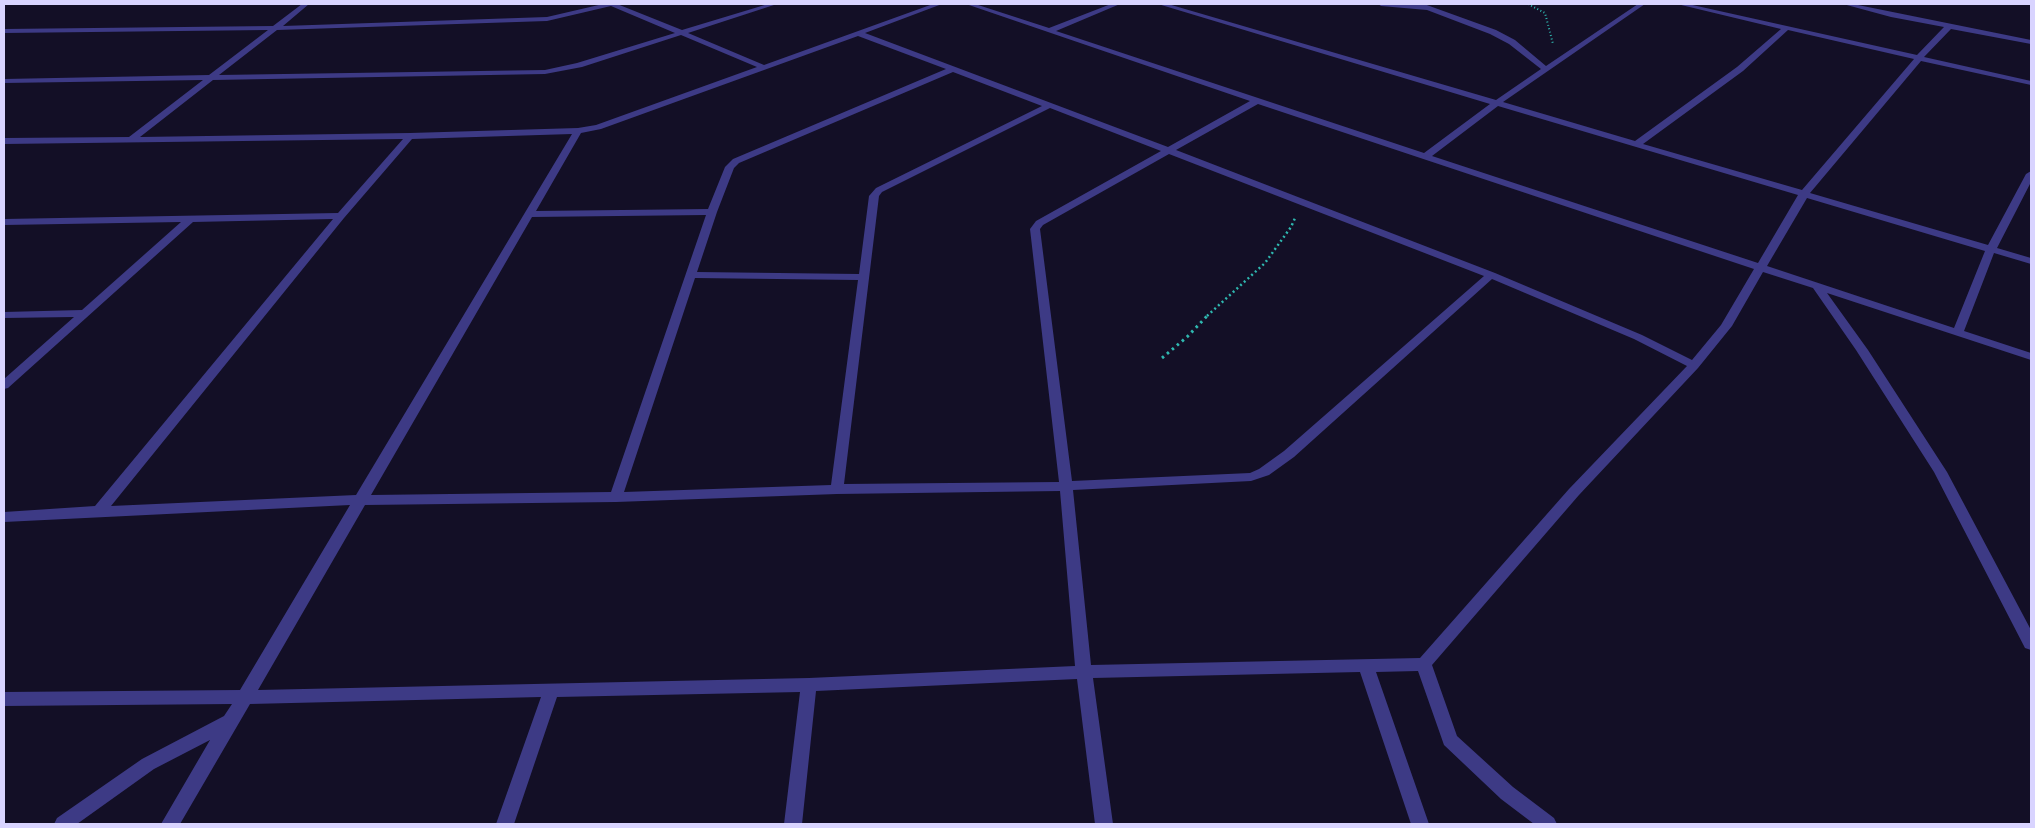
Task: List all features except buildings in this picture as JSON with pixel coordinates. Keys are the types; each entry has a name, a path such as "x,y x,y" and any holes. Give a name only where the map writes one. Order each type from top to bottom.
{"street":[{"path":"132,140 278,28 306,4"},
{"path":"4,31 278,28 547,20 612,4 763,67"},
{"path":"4,81 545,72 579,65 774,4"},
{"path":"4,141 410,136 578,131 598,127 939,4"},
{"path":"969,4 1052,30 1257,101 2031,357"},
{"path":"1052,30 1117,4"},
{"path":"1161,4 2031,261"},
{"path":"1381,4 1430,8"},
{"path":"1418,4 1502,37 1534,58 1547,70"},
{"path":"1426,156 1497,103 1642,4"},
{"path":"1680,4 2031,83"},
{"path":"1846,4 1949,27 2031,42"},
{"path":"4,699 245,697 810,685 1084,672 1424,664 1574,492 1694,365 1734,315 1760,267 1804,194 1919,58 1949,27"},
{"path":"1637,144 1740,68 1786,28"},
{"path":"858,33 1307,203 1491,275 1638,337 1694,365"},
{"path":"616,498 727,171 736,161 953,69"},
{"path":"1104,824 1084,672 1066,486 1036,227 1039,223 1167,150 1257,101"},
{"path":"837,489 863,277 876,193 1050,105"},
{"path":"170,824 578,131"},
{"path":"99,511 341,216 410,136"},
{"path":"1958,333 1991,249 2028,187 2031,174"},
{"path":"529,214 712,212"},
{"path":"4,222 341,216"},
{"path":"4,385 189,220"},
{"path":"691,275 863,277"},
{"path":"4,517 361,500 616,498 837,489 1066,486 1251,477 1264,472 1289,454 1491,275"},
{"path":"1816,286 1862,350 1940,472 2031,644"},
{"path":"4,315 83,313"},
{"path":"1424,664 1450,740 1507,793 1548,824"},
{"path":"1366,665 1420,824"},
{"path":"793,824 810,685"},
{"path":"505,824 552,689"},
{"path":"63,824 148,764 232,720"}],"path":[{"path":"1528,4 1545,13 1558,62"},
{"path":"1162,358 1187,337 1212,310 1265,263 1291,227 1300,209 1307,203"}]}
